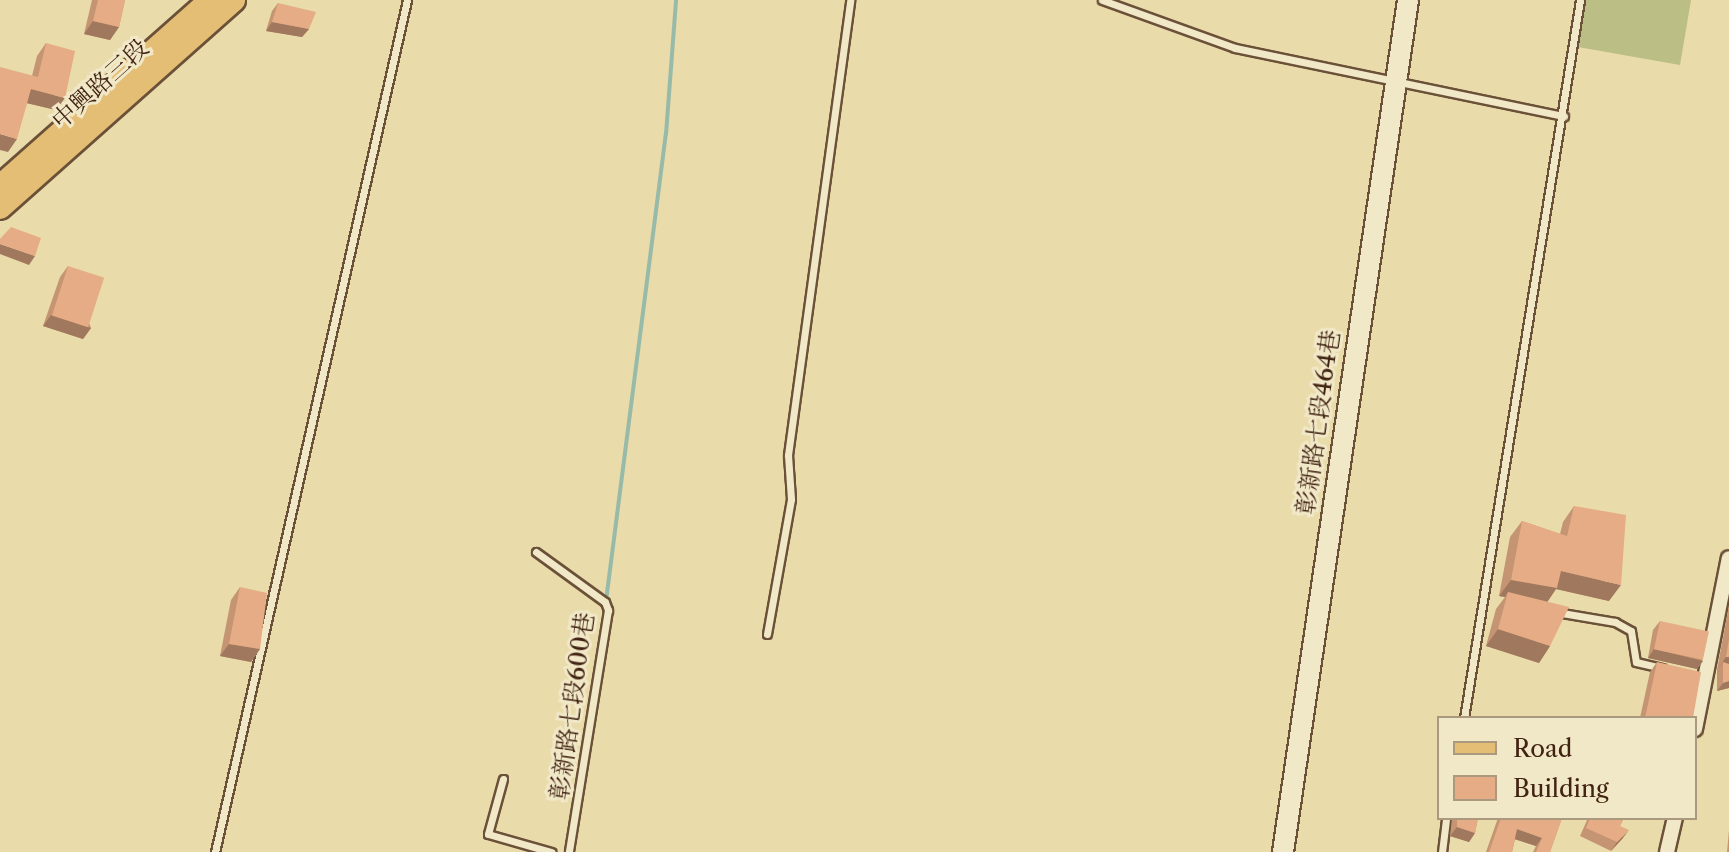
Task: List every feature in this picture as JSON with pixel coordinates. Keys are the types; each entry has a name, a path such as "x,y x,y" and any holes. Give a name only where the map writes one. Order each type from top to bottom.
{"main road":[{"name":"中興路三段","path":"0,186 210,0"},
{"name":"中興路三段","path":"0,208 234,0"}],"street":[{"name":"彰新路七段464巷","path":"1283,852 1408,0"},
{"path":"1696,716 1700,677 1729,558"},
{"path":"1667,852 1675,820"}],"lane":[{"path":"215,852 407,0"},
{"path":"767,634 791,499 788,455 850,0"},
{"path":"1102,0 1235,48 1564,116"},
{"path":"1464,716 1487,601 1580,0"},
{"name":"彰新路七段600巷","path":"536,552 605,602 608,610 569,852"},
{"path":"1487,601 1501,604"},
{"path":"1544,610 1615,622 1631,631 1636,662 1678,672"},
{"path":"503,779 488,834 551,852"},
{"path":"1442,852 1446,820"}],"green space":[{"path":"1583,0 1691,0 1680,65 1578,47"}],"building":[{"path":"98,0 125,0 119,27 93,21"},
{"path":"278,3 316,12 309,29 272,22"},
{"path":"46,43 75,51 65,98 31,89 17,139 0,134 0,67 38,77"},
{"path":"11,227 41,238 35,256 0,244 0,239"},
{"path":"68,266 104,278 88,327 52,315"},
{"path":"1574,506 1626,515 1621,585 1561,571 1557,588 1511,580 1522,521 1567,536"},
{"path":"240,587 267,593 260,649 229,644"},
{"path":"1508,592 1569,607 1550,646 1498,629"},
{"path":"1660,621 1709,631 1703,660 1654,649"},
{"path":"1657,662 1701,672 1693,716 1645,716"},
{"path":"1723,662 1729,664 1729,681 1723,683"},
{"path":"1457,820 1478,820 1475,833 1457,827"},
{"path":"1500,820 1561,820 1550,852 1536,852 1542,838 1517,829 1512,852 1489,852"},
{"path":"1589,820 1623,820 1620,826 1629,830 1617,842 1586,828"}],"waterway":[{"path":"606,601 666,134 676,0"},
{"path":"1317,551 1388,69"}]}
